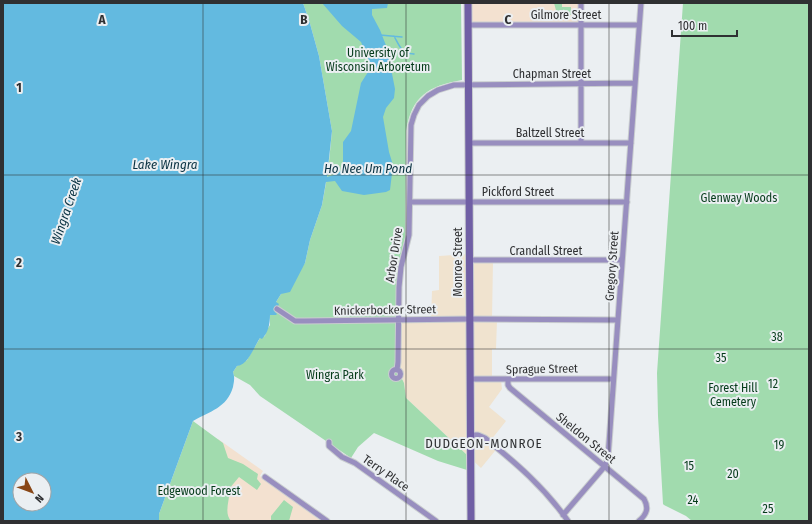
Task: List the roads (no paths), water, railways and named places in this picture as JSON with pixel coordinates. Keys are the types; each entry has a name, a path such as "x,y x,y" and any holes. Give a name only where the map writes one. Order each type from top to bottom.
{"main road":[{"name":"Monroe Street","path":"468,3 471,521"}],"street":[{"path":"581,3 581,143"},
{"name":"Gregory Street","path":"563,515 605,466 608,457 641,3"},
{"name":"Gilmore Street","path":"468,25 639,25"},
{"name":"Chapman Street","path":"469,84 635,83"},
{"name":"Arbor Drive","path":"397,370 399,280 409,235 410,134 414,115 423,100 438,90 454,85 469,84"},
{"name":"Baltzell Street","path":"469,143 631,143"},
{"name":"Pickford Street","path":"410,202 627,202"},
{"name":"Crandall Street","path":"470,260 622,260"},
{"name":"Knickerbocker Street","path":"276,309 295,321 469,319 618,320"},
{"name":"Sprague Street","path":"470,379 613,379"},
{"name":"Sheldon Street","path":"508,380 508,385 510,388 644,499 646,504 646,514 640,521"},
{"path":"471,435 478,435 485,438 521,468 548,494 568,521"},
{"name":"Terry Place","path":"328,442 328,446 336,452 355,463 436,521"},
{"path":"265,477 327,521"}],"water":[{"name":"Lake Wingra","path":"3,3 303,3 319,56 332,131 327,177 337,174 343,169 343,142 351,131 361,83 372,68 361,42 342,26 322,3 388,3 387,8 372,9 372,15 387,48 395,89 394,98 386,108 383,117 389,152 393,165 390,190 386,192 364,195 342,191 335,181 326,182 322,205 310,240 305,263 290,292 281,294 276,302 279,304 275,312 277,314 270,315 270,322 266,334 262,339 260,338 248,359 241,365 237,366 233,372 233,387 227,400 217,408 193,421 159,514 159,521 3,521"}],"waterway":[{"path":"380,35 402,37"},
{"path":"394,36 404,51 414,54"}],"district":[{"name":"DUDGEON-MONROE","path":"484,443"}],"park label":[{"name":"University of Wisconsin Arboretum","path":"378,60"},
{"name":"Glenway Woods","path":"739,198"},
{"name":"38","path":"777,337"},
{"name":"35","path":"721,358"},
{"name":"Wingra Park","path":"335,375"},
{"name":"12","path":"773,384"},
{"name":"Forest Hill Cemetery","path":"733,395"},
{"name":"19","path":"779,445"},
{"name":"15","path":"689,466"},
{"name":"20","path":"733,474"},
{"name":"Edgewood Forest","path":"199,491"},
{"name":"24","path":"693,500"},
{"name":"25","path":"768,509"}],"water label":[{"name":"Ho Nee Um Pond","path":"368,168"},
{"name":"Wingra Creek","path":"66,211"}]}
